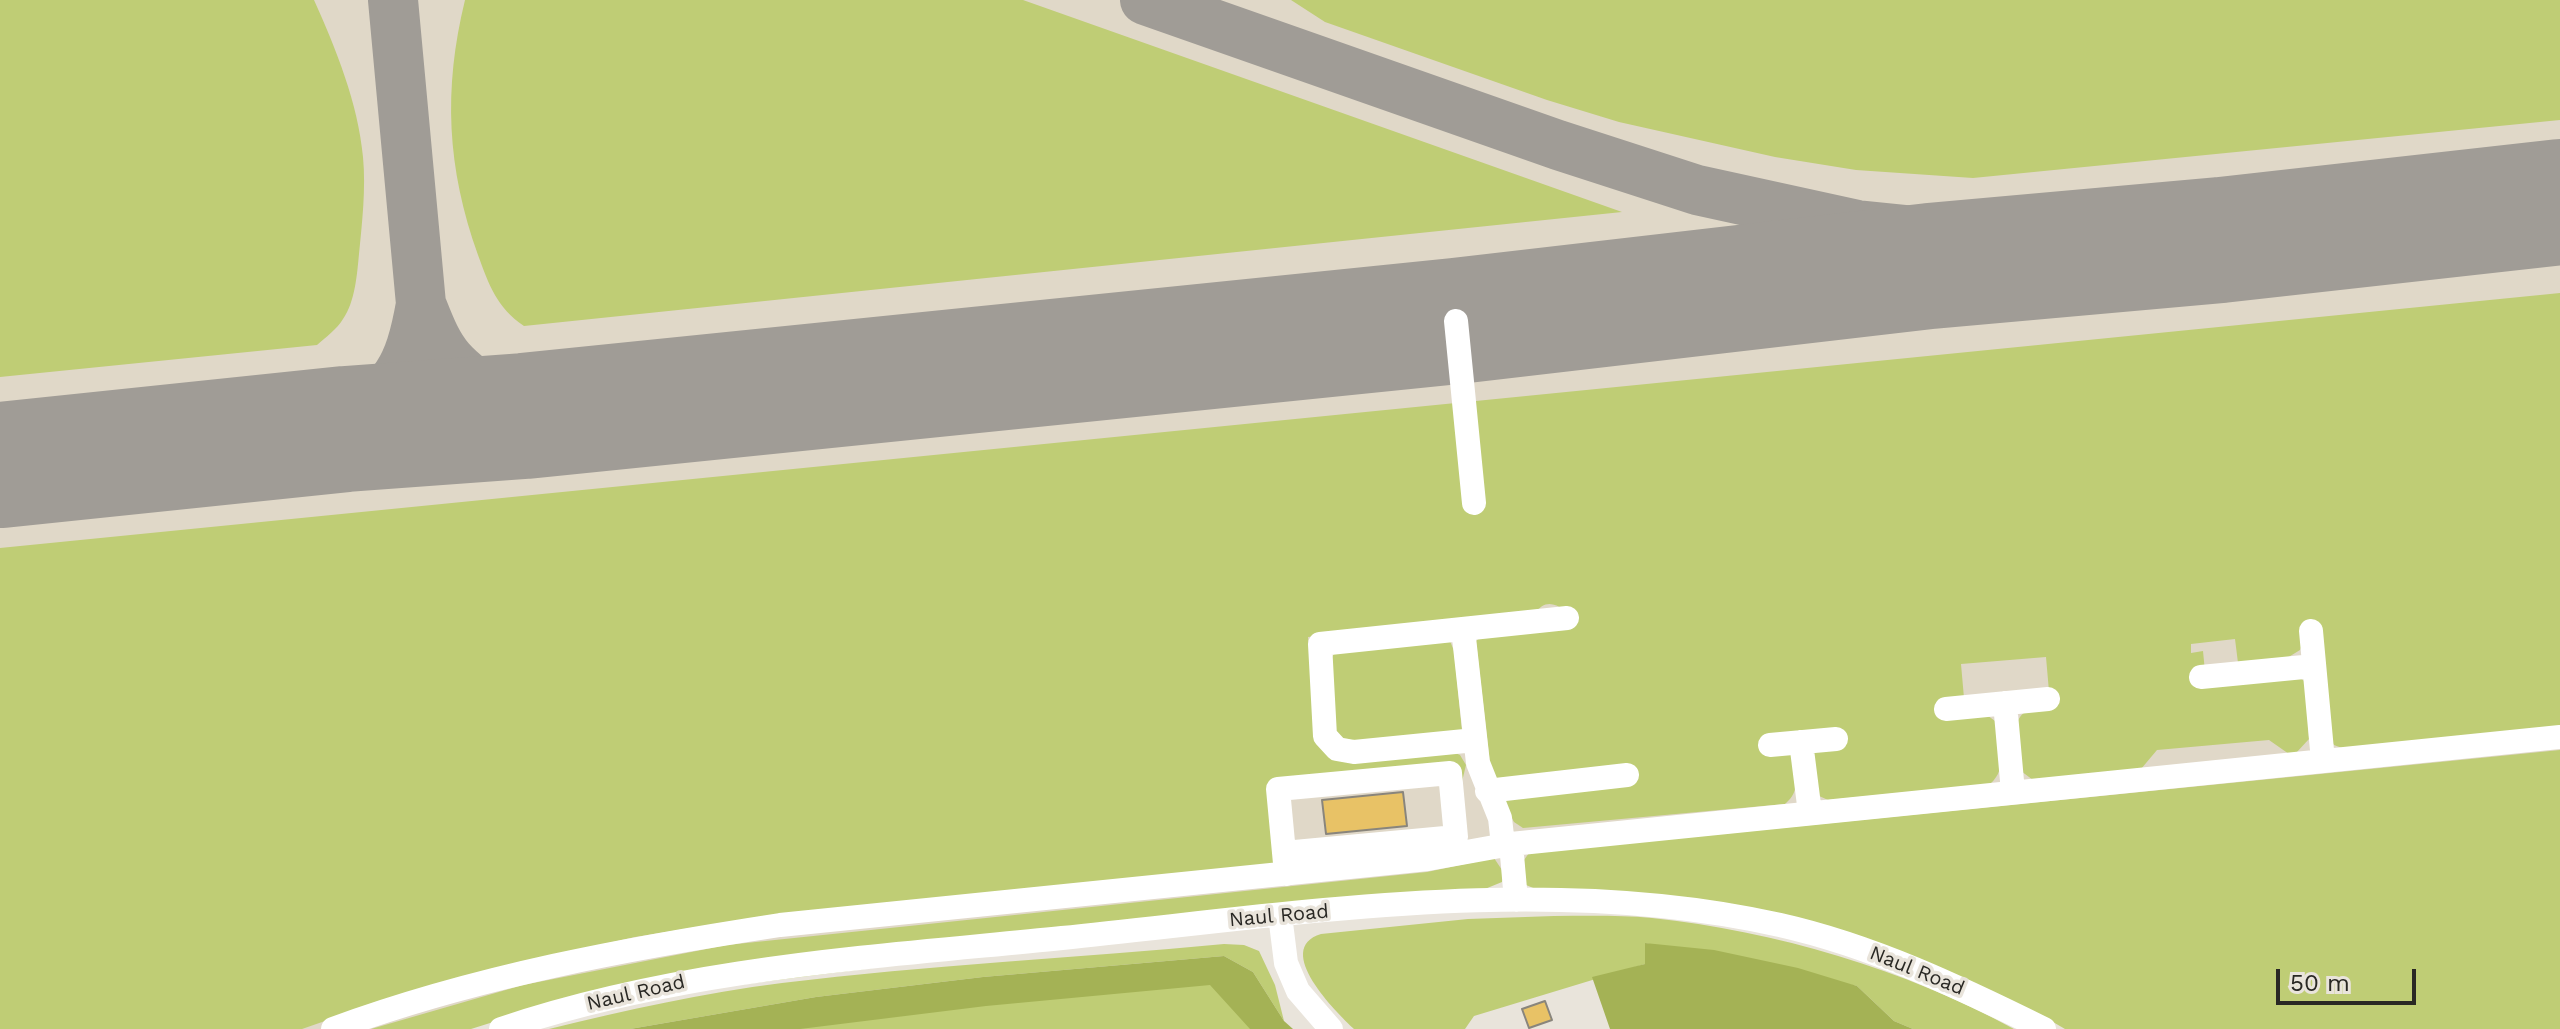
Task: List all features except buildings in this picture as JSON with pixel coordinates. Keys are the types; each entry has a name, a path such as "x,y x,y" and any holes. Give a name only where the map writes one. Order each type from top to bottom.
{"street":[{"path":"1456,321 1474,503"},
{"path":"1475,740 1354,752 1337,749 1325,736 1320,644 1567,618"},
{"path":"1463,629 1478,763 1500,818 1516,900"},
{"path":"2311,631 2323,761"},
{"path":"2201,677 2314,666"},
{"path":"1946,709 2048,699"},
{"path":"2005,703 2013,792"},
{"path":"1285,864 1428,859 1507,844 2560,737"},
{"path":"1770,745 1836,739"},
{"path":"1801,742 1810,813"},
{"path":"333,1029 502,978 696,938 780,925 1285,864 1456,837 1450,773 1278,789 1285,864"},
{"path":"1487,791 1627,775"},
{"name":"Naul Road","path":"501,1029 650,988 771,968 1280,915 1414,905 1583,900 1663,906 1780,925 1892,958 2044,1029"},
{"path":"1280,915 1286,963 1298,991 1331,1029"}],"shaded area":[{"path":"0,0 2560,0 2560,770 1636,863 438,1019 408,1029 0,1029"}],"green space":[{"path":"0,0 314,0 351,97 364,169 355,288 347,312 335,330 317,345 0,377"},
{"path":"465,0 1023,0 1622,212 524,326 500,304 490,286 468,223 454,160 453,66"},
{"path":"1291,0 2560,0 2560,120 1973,178 1856,170 1775,157 1619,122 1325,22"},
{"path":"2560,293 2560,728 2342,748 2334,745 2328,737 2303,643 2300,650 2287,658 2238,663 2235,639 2191,644 2191,653 2203,651 2206,682 2298,677 2306,682 2309,739 2296,753 2289,754 2269,740 2157,750 2141,769 2033,780 2021,771 2016,726 2025,712 2050,703 2046,657 1961,664 1964,698 1995,721 2001,763 1996,778 1990,784 1828,800 1817,795 1791,755 1795,788 1785,804 1523,828 1514,822 1492,781 1476,641 1482,635 1564,610 1548,604 1535,614 1308,637 1316,736 1453,752 1460,755 1466,765 1460,790 1455,764 1269,781 1274,865 766,916 635,937 528,961 371,1005 302,1029 0,1029 0,548"},
{"path":"1450,641 1454,651 1462,731 1360,743 1345,740 1332,730 1328,664 1335,652"},
{"path":"2560,750 2560,1029 2065,1029 1920,959 1538,890 1526,885 1524,860 1529,853"},
{"path":"1494,858 1504,873 1502,882 1480,891 525,1012 471,1029 371,1029 523,985 727,945 1427,872"},
{"path":"1554,916 1652,918 1745,932 1792,943 1929,988 2014,1029 1913,1029 1894,1021 1857,986 1645,943 1645,964 1474,1016 1465,1029 1354,1029 1323,996 1305,966 1303,953 1308,942 1321,934 1468,919"},
{"path":"1645,943 1714,950 1798,968 1857,986 1894,1021 1913,1029 1610,1029 1592,977 1645,964"},
{"path":"1224,944 1244,945 1259,951 1275,985 1284,1021 1253,972 1224,956 983,977 816,997 630,1029 549,1029 665,1003 782,983"},
{"path":"1224,956 1253,972 1284,1021 1293,1029 1250,1029 1210,985 986,1006 800,1029 630,1029 816,997 983,977"},
{"path":"1214,980 1274,1029 763,1029"}],"taxiway":[{"path":"346,429 389,388 398,375 411,346 421,304 393,0"},
{"path":"1145,0 1558,145 1697,190 1857,225 2024,242 2221,240"},
{"path":"421,304 437,341 450,360 476,383 524,416"}],"runway":[{"path":"0,465 346,429 524,416 1456,321 1930,266 2221,240 2560,202"}]}
